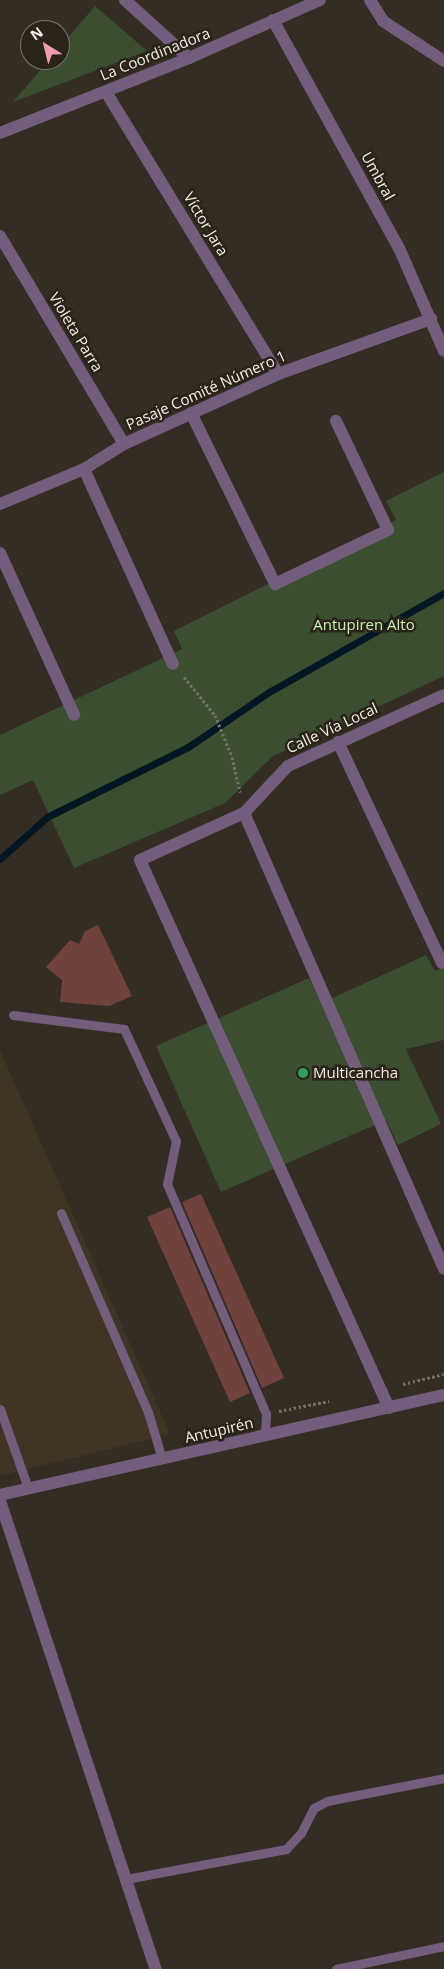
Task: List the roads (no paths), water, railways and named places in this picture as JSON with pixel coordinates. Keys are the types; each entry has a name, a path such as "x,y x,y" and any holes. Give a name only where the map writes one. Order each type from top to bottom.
{"street":[{"path":"124,0 190,58"},
{"name":"La Coordinadora","path":"0,133 190,58 274,20 305,3 320,0"},
{"path":"370,0 383,21 444,61"},
{"name":"Umbral","path":"274,20 399,248 444,351"},
{"name":"Víctor Jara","path":"106,92 278,374"},
{"name":"Violeta Parra","path":"0,236 124,444"},
{"name":"Pasaje Comité Número 1","path":"0,504 84,469 124,444 278,374 431,319"},
{"path":"192,413 275,584 388,530 336,421"},
{"path":"84,469 173,664"},
{"path":"0,552 74,715"},
{"name":"Calle Vía Local","path":"390,1408 140,860 244,813 288,766 444,695"},
{"path":"338,742 442,963"},
{"path":"244,813 444,1269"},
{"name":"Antupirén","path":"0,1495 444,1395"},
{"path":"0,1501 156,1969"}],"lane":[{"path":"13,1015 124,1029 176,1141 168,1184 266,1414 265,1436"},
{"path":"61,1213 148,1412 162,1459"},
{"path":"0,1409 28,1488"},
{"path":"126,1879 286,1849 302,1833 314,1808 327,1801 444,1778"},
{"path":"336,1969 444,1946"}],"waterway":[{"path":"0,859 47,817 188,747 269,692 444,593"}],"place":[{"name":"Multicancha","path":"303,1073"}],"park label":[{"name":"Antupiren Alto","path":"364,625"}]}
